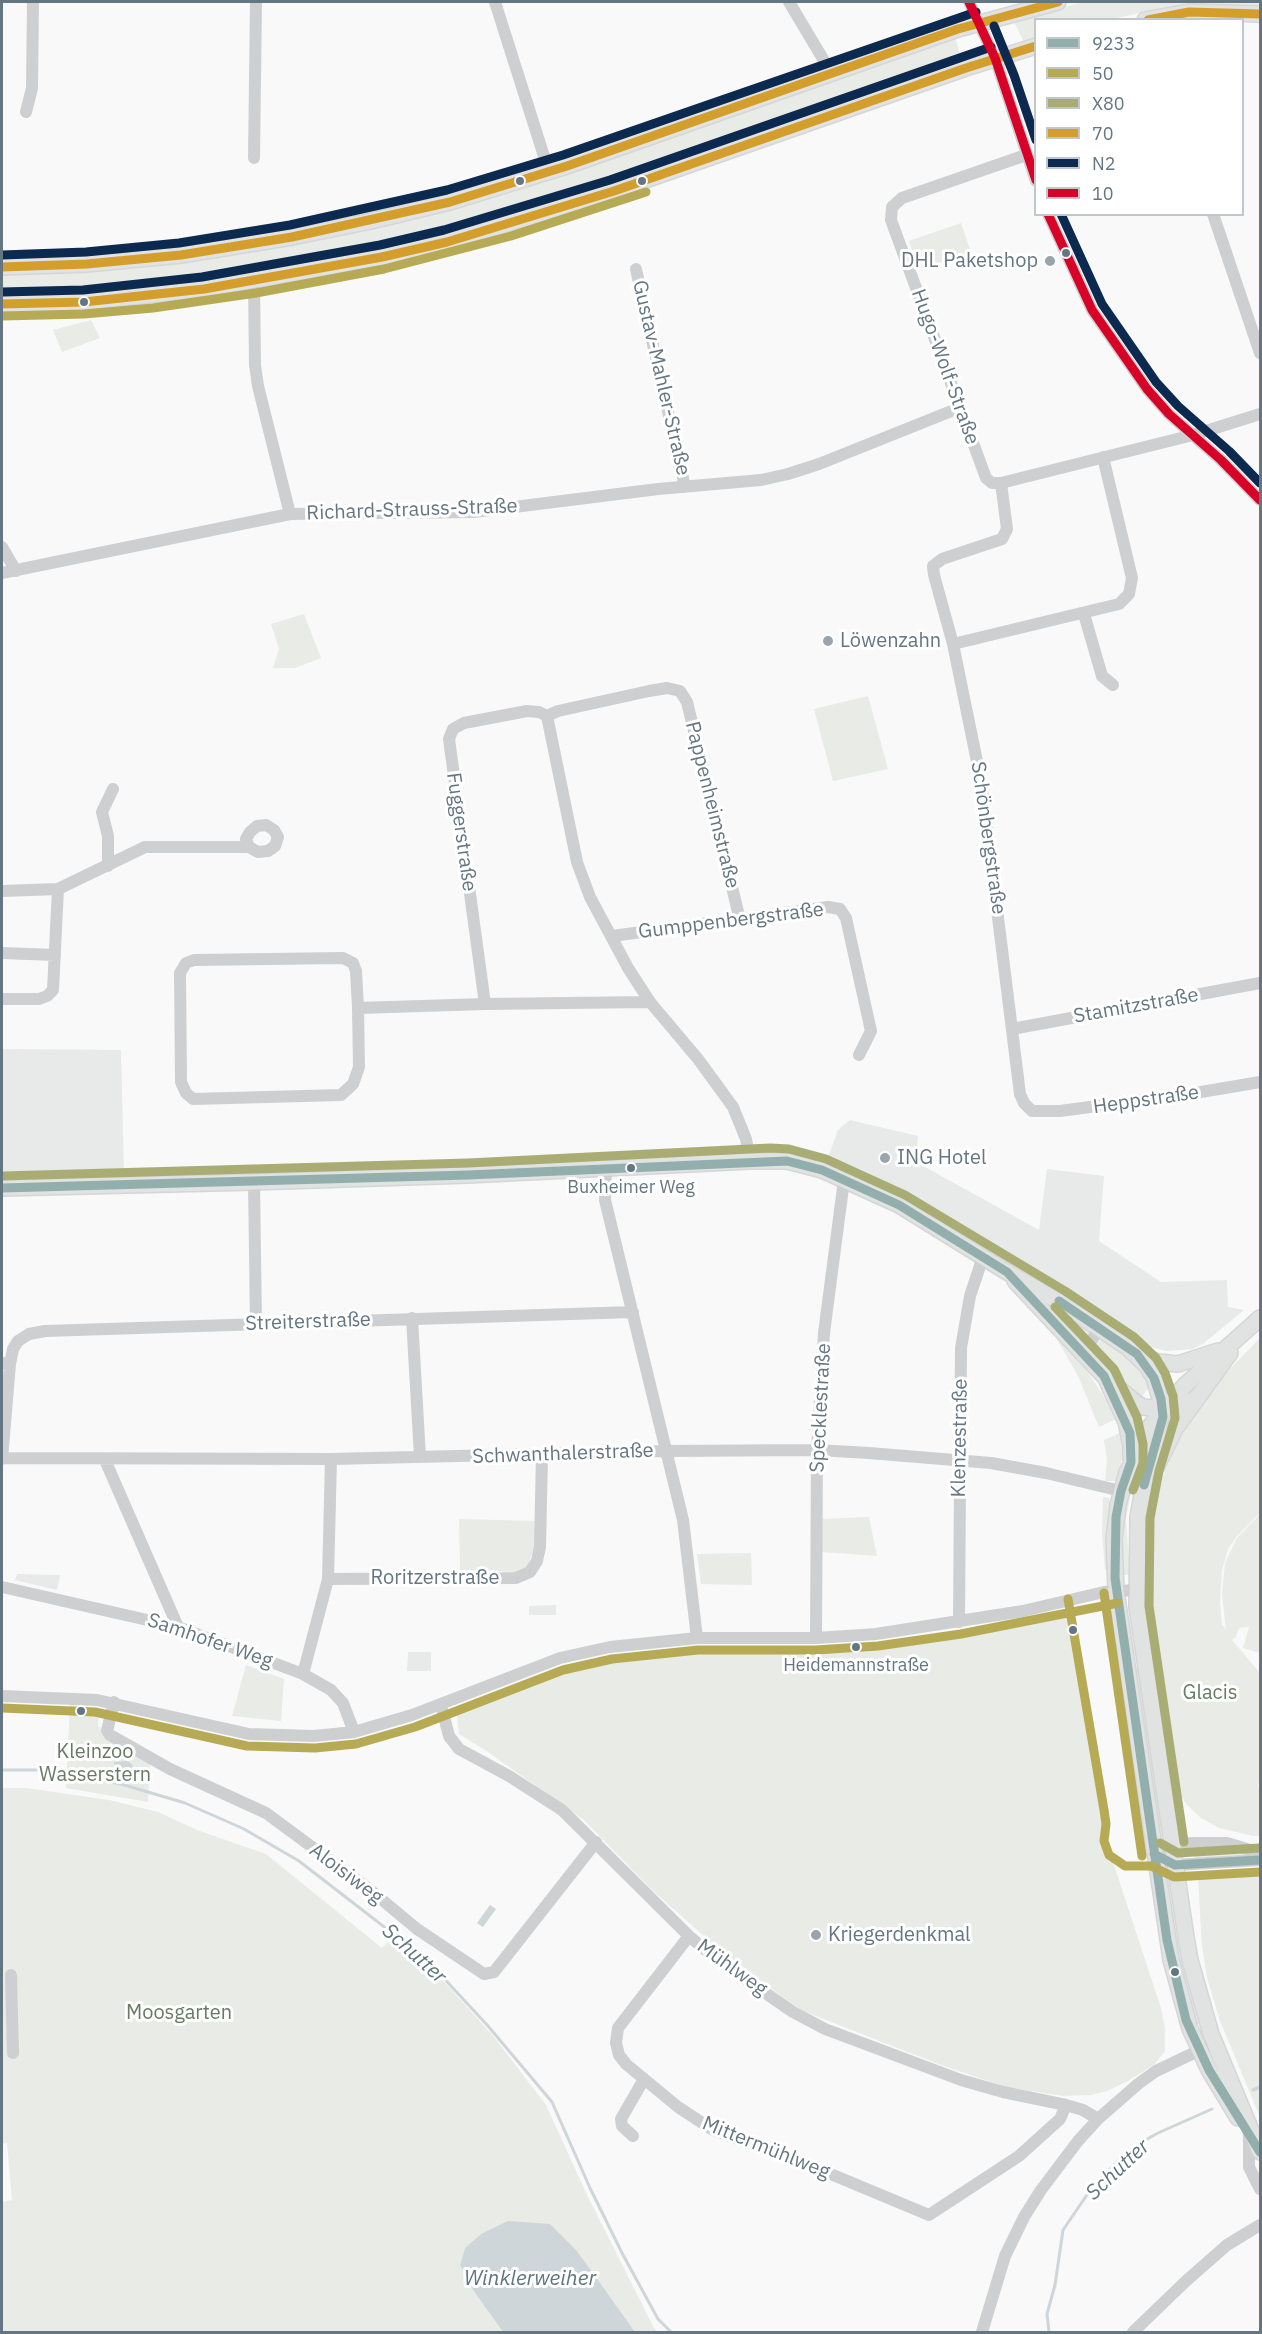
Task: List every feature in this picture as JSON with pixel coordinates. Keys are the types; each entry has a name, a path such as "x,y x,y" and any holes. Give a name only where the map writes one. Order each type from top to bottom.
{"main road":[{"path":"2,267 87,264 149,258 292,237 441,204 549,171 980,23 1058,2"},
{"path":"1156,18 1190,12 1260,14"},
{"path":"2,304 120,299 254,281 382,257 507,225 642,182 1034,46"},
{"path":"2,1188 254,1182 787,1161 808,1166 844,1180 899,1205 1007,1272 1039,1289 1137,1354 1158,1362 1178,1364 1224,1349"},
{"path":"1007,1272 1104,1376 1143,1407 1163,1409 1185,1404 1196,1398"},
{"path":"1255,1323 1184,1386 1163,1409 1140,1443 1121,1491 1114,1539 1116,1591 1171,1960 1186,2020 1199,2049 1209,2070 1256,2144"},
{"path":"1140,1504 1175,1429 1196,1398 1255,1323"},
{"path":"1137,1354 1154,1378 1163,1409 1140,1504 1137,1536 1137,1590 1140,1628 1175,1864 1190,1960 1215,2043 1256,2144"},
{"path":"1104,1376 1126,1422 1131,1445 1131,1462"}],"street":[{"path":"254,158 256,2"},
{"path":"495,2 549,171"},
{"path":"789,2 832,74"},
{"path":"969,2 995,58 1034,178"},
{"path":"26,112 32,88 35,3"},
{"name":"Hugo-Wolf-Straße","path":"1001,483 992,483 986,478 891,220 892,207 902,198 1026,155"},
{"path":"1048,216 1092,310 1147,389 1193,435 1221,459 1260,500"},
{"path":"1214,216 1260,353"},
{"name":"Gustav-Mahler-Straße","path":"636,268 685,487"},
{"path":"254,281 258,386 290,514"},
{"name":"Richard-Strauss-Straße","path":"2,573 290,514 472,512 761,480 788,474 959,408"},
{"path":"1001,483 1193,435 1260,414"},
{"path":"953,644 1084,614 1119,604 1130,594 1132,578 1103,457"},
{"name":"Schönbergstraße","path":"1001,483 1007,529 1002,539 942,559 933,566 953,644 981,781 1020,1094 1024,1103 1032,1111"},
{"path":"2,547 16,571"},
{"path":"1084,614 1102,676 1113,685"},
{"name":"Fuggerstraße","path":"485,1004 448,739 453,729 464,723 527,711 539,712 547,716 558,711 649,691 667,688 680,691"},
{"name":"Pappenheimstraße","path":"680,691 687,702 740,920"},
{"path":"547,716 577,862 590,897 628,968 650,1002 698,1059 733,1107 749,1148 750,1161"},
{"path":"108,866 108,836 102,812 113,789"},
{"path":"2,891 58,889 145,847 249,847"},
{"path":"2,999 39,999 48,996 53,990 58,889"},
{"name":"Gumppenbergstraße","path":"612,936 828,907 840,909 846,918 871,1031 859,1054"},
{"path":"2,953 55,955"},
{"path":"343,958 353,963 356,971 358,1008 359,1067 353,1084 341,1095 193,1099 186,1093 181,1082 180,973 186,963 194,960 343,958"},
{"name":"Stamitzstraße","path":"1012,1029 1260,983"},
{"path":"358,1008 650,1002"},
{"name":"Heppstraße","path":"1032,1111 1060,1111 1260,1082"},
{"path":"606,1168 605,1200 683,1520 697,1638"},
{"name":"Specklestraße","path":"816,1638 817,1450 824,1333 844,1180"},
{"path":"254,1182 256,1323"},
{"name":"Klenzestraße","path":"959,1622 961,1348 970,1296 983,1257"},
{"name":"Streiterstraße","path":"6,1364 18,1341 29,1334 45,1331 633,1312"},
{"path":"412,1318 420,1457"},
{"path":"1075,1343 1085,1344 1092,1340 1096,1333 1094,1325"},
{"path":"2,1459 6,1364"},
{"name":"Schwanthalerstraße","path":"2,1459 331,1459 817,1450 1021,1468 1121,1491"},
{"name":"Roritzerstraße","path":"328,1579 516,1578 530,1572 537,1561 540,1547 542,1455"},
{"path":"303,1674 328,1579 331,1459"},
{"path":"105,1460 178,1627"},
{"name":"Samhofer Weg","path":"2,1587 178,1627 303,1674 331,1690 343,1703 354,1732"},
{"path":"2,1696 114,1702 249,1734 314,1736 354,1732 441,1705 560,1658 610,1647 697,1638 816,1638 876,1634 959,1622 1116,1591 1137,1590"},
{"name":"Aloisiweg","path":"114,1702 107,1731 110,1735 170,1769 266,1813 369,1889 417,1929 484,1974 494,1972 596,1842"},
{"name":"Mühlweg","path":"441,1705 449,1736 459,1749 509,1776 562,1810 689,1936 716,1959 794,2012 825,2029 961,2079 1003,2092 1066,2104 1098,2119"},
{"path":"1154,1854 1172,1844 1227,1843 1260,1853"},
{"path":"1154,1854 1175,1864 1260,1860"},
{"name":"Mittermühlweg","path":"689,1936 618,2028 616,2043 619,2055 644,2079 678,2107 713,2130 833,2175 928,2215 1019,2156 1060,2119 1066,2104"},
{"path":"11,1976 13,2053"},
{"path":"982,2332 1005,2256 1024,2217 1078,2141 1098,2119 1156,2071 1215,2043"},
{"path":"633,2136 622,2126 621,2119 644,2079"},
{"path":"1256,2144 1249,2167 1260,2189"},
{"path":"1132,2332 1185,2281 1227,2245 1260,2225"}],"shaded area":[{"path":"2,1049 121,1050 124,1171 2,1171"},
{"path":"850,1120 918,1136 916,1162 1039,1230 1047,1169 1104,1176 1099,1241 1161,1282 1227,1280 1228,1307 1244,1310 1204,1343 1193,1349 1167,1351 1147,1346 1060,1286 910,1194 827,1160 838,1130"},
{"path":"17,1574 60,1575 57,1590 15,1580"},
{"path":"556,1605 556,1615 529,1615 529,1606"},
{"path":"408,1652 431,1652 431,1671 407,1671"}],"green space":[{"path":"1084,2 1260,2 1260,10 1199,7 1145,12 1117,18 1034,18 1034,39 1024,42 1013,20"},
{"path":"955,37 963,64 537,213 425,244 291,271 148,289 49,296 2,296 2,271 230,253 376,229 499,194 766,105"},
{"path":"961,223 971,252 919,270 909,241"},
{"path":"91,320 100,338 62,352 53,330"},
{"path":"304,614 321,658 295,668 273,668 279,649 271,624"},
{"path":"868,696 888,769 833,781 814,709"},
{"path":"1039,1297 1091,1330 1089,1336 1079,1336"},
{"path":"1054,1334 1087,1371 1118,1418 1099,1427 1078,1376"},
{"path":"1104,1336 1134,1358 1150,1386 1140,1399 1092,1350"},
{"name":"Glacis","path":"1260,1338 1260,1513 1237,1536 1228,1549 1222,1570 1220,1604 1222,1624 1226,1630 1222,1594 1225,1563 1237,1538 1260,1514 1260,1653 1243,1648 1249,1627 1239,1628 1236,1637 1232,1640 1260,1673 1258,1786 1260,1836 1253,1836 1219,1828 1201,1818 1186,1804 1176,1785 1151,1651 1146,1606 1146,1572 1148,1539 1154,1508 1163,1476 1178,1442 1200,1406 1226,1373"},
{"path":"1122,1432 1123,1455 1116,1481 1105,1481 1107,1460 1104,1440"},
{"path":"1143,1454 1132,1487 1126,1519 1130,1575 1120,1575 1121,1531 1128,1486"},
{"path":"1103,1497 1109,1498 1110,1502 1108,1568 1105,1570 1102,1533"},
{"path":"869,1517 877,1556 822,1552 822,1519"},
{"path":"459,1519 535,1521 535,1546 527,1568 516,1572 460,1570"},
{"path":"751,1553 752,1585 701,1584 697,1554"},
{"path":"1124,1602 1126,1602 1136,1667 1142,1679 1163,1826 1160,1827 1139,1692 1134,1683"},
{"path":"1070,1617 1109,1850 1161,2008 1165,2029 1165,2051 1154,2065 1126,2082 1107,2091 1091,2095 1063,2096 1006,2087 941,2065 803,2011 733,1962 650,1888 584,1820 459,1734 457,1715 585,1665 673,1652 845,1653 877,1644 1002,1629"},
{"path":"246,1665 284,1679 281,1721 232,1716"},
{"name":"Kleinzoo Wasserstern","path":"70,1705 97,1708 98,1727 102,1735 150,1762 148,1802 66,1788"},
{"name":"Moosgarten","path":"2,1788 26,1788 109,1800 158,1812 197,1830 266,1854 382,1948 399,1932 494,2037 546,2105 588,2197 658,2332 635,2332 611,2301 481,2234 465,2248 460,2265 473,2290 503,2332 2,2332 2,2202 12,2200 7,2143 2,2144"},
{"path":"1195,1850 1233,1851 1256,1855 1195,1859"},
{"path":"1239,1870 1260,1874 1260,2117 1220,2021 1207,1978 1202,1946 1198,1878 1211,1871"},
{"path":"1167,1885 1174,1928 1202,2022 1195,2025 1176,1954"}],"water":[{"path":"127,1761 133,1765 130,1770 116,1771 114,1762"},
{"path":"490,1905 496,1909 483,1927 477,1923"},
{"name":"Winklerweiher","path":"508,2221 550,2224 577,2251 635,2332 503,2332 473,2290 460,2265 465,2248 481,2234"}],"waterway":[{"name":"Schutter","path":"2,1770 45,1770 121,1784 185,1803 244,1829 299,1861 427,1960 488,2026 552,2102 622,2253 658,2319 671,2332"},
{"name":"Schutter","path":"1253,2090 1260,2087"},
{"name":"Schutter","path":"1049,2332 1047,2314 1055,2285 1063,2230 1093,2186 1140,2143 1212,2109"}],"transit line":[{"name":"10","path":"969,2 995,58 1034,174"},
{"name":"70","path":"2,267 87,264 181,255 292,237 450,202 567,166 958,29 1058,2"},
{"name":"N2","path":"2,255 86,252 179,243 290,225 447,190 563,155 976,12"},
{"name":"70","path":"1158,18 1189,12 1260,14"},
{"name":"N2","path":"994,26 1034,134"},
{"name":"N2","path":"2,292 83,290 202,277 380,245 444,230 610,180 991,47"},
{"name":"70","path":"2,304 84,302 204,289 382,257 447,242 614,191 966,68 1034,47"},
{"name":"50","path":"2,316 84,314 153,308 256,293 384,269 511,236 646,192"},
{"name":"10","path":"1049,216 1092,310 1147,389 1169,414 1221,460 1260,500"},
{"name":"N2","path":"1062,216 1102,304 1156,382 1178,406 1229,451 1260,483"},
{"name":"X80","path":"2,1176 468,1163 770,1148 789,1149 826,1159 905,1195 1065,1291 1134,1337 1156,1358 1165,1373 1173,1396 1175,1418 1159,1471 1150,1518 1149,1606 1184,1842"},
{"name":"9233","path":"2,1188 468,1175 787,1161 822,1170 899,1205 1007,1272 1104,1376 1130,1433 1131,1462 1121,1491 1116,1517 1115,1578 1167,1940 1186,2020 1209,2070 1260,2152"},
{"name":"9233","path":"1059,1301 1137,1354 1154,1378 1161,1399 1163,1417 1144,1485"},
{"name":"X80","path":"1055,1307 1114,1369 1137,1417 1143,1444 1143,1463 1133,1490"},
{"name":"50","path":"1104,1593 1142,1856"},
{"name":"50","path":"1068,1599 1104,1810 1106,1824 1104,1841 1109,1855 1125,1866 1151,1866 1174,1877 1260,1872"},
{"name":"50","path":"2,1708 95,1712 247,1746 315,1748 356,1744 415,1727 563,1670 612,1659 698,1650 816,1650 878,1646 961,1634 1118,1603"},
{"name":"X80","path":"1160,1843 1178,1853 1259,1848"},
{"name":"9233","path":"1154,1854 1175,1865 1260,1860"}],"place":[{"name":"DHL Paketshop","path":"1050,261"},
{"name":"Löwenzahn","path":"828,641"},
{"name":"ING Hotel","path":"885,1158"},
{"name":"Buxheimer Weg","path":"631,1168"},
{"name":"Heidemannstraße","path":"856,1647"},
{"name":"Kriegerdenkmal","path":"816,1935"}]}
